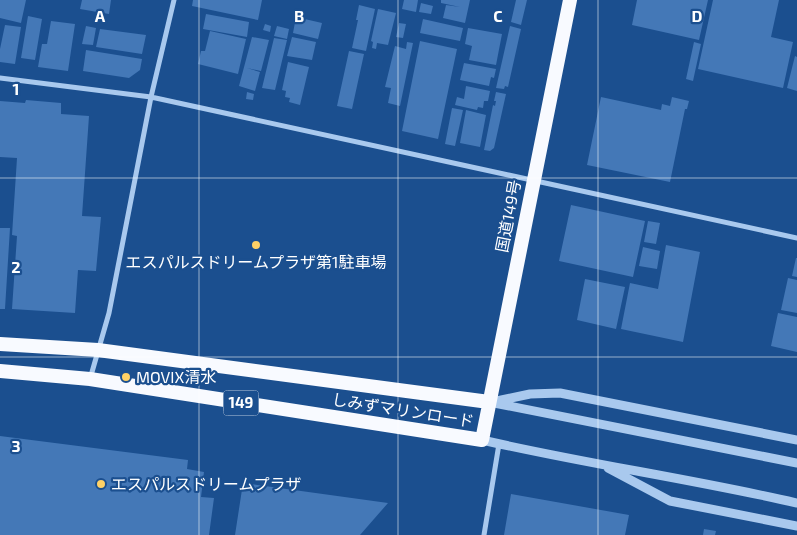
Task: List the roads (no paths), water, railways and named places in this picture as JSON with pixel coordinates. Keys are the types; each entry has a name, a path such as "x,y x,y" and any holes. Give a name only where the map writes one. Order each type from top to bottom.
{"highway":[{"name":"国道149号","path":"482,440 570,0"},
{"name":"149","path":"0,344 98,350 489,402"},
{"name":"しみずマリンロード","path":"0,371 90,379 482,440"}],"street":[{"path":"90,379 109,313 150,96 174,0"},
{"path":"0,78 150,96 797,238"},
{"path":"489,402 530,394 560,393 797,440"},
{"name":"しみずマリンロード","path":"489,402 797,463"},
{"name":"しみずマリンロード","path":"482,440 600,464 726,486 797,503"},
{"path":"484,535 499,444"},
{"path":"600,464 670,501 797,526"}],"place":[{"name":"エスパルスドリームプラザ第1駐車場","path":"256,245"},
{"name":"MOVIX清水","path":"126,377"},
{"name":"エスパルスドリームプラザ","path":"101,484"}]}
